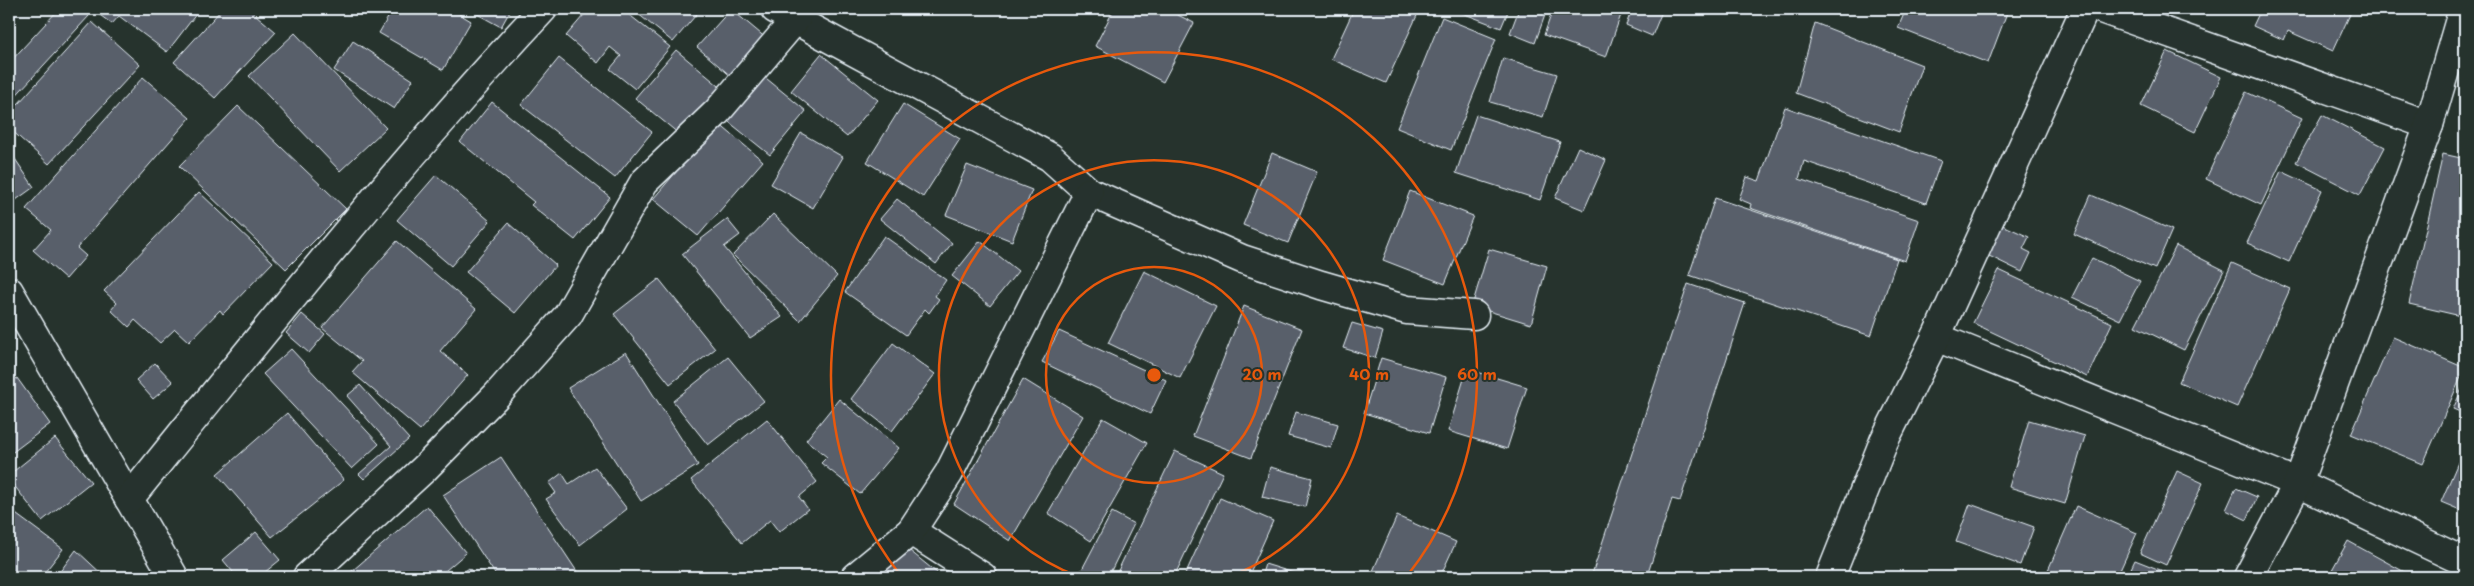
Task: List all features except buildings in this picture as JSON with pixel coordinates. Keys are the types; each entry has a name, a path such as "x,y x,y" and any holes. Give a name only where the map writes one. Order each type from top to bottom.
{"street":[{"path":"129,499 309,276 498,57 543,9"},
{"path":"1830,577 1884,441 1936,337 2085,9"},
{"path":"2101,9 2429,125"},
{"path":"2248,577 2298,483 2429,125 2463,9"},
{"path":"307,577 430,463 496,396 568,315 644,182 717,112 786,14 1050,158 1089,192 1242,259 1321,285 1407,310 1474,315"},
{"path":"855,577 911,531 949,473 1089,192"},
{"path":"9,291 174,577"},
{"path":"1936,337 2298,483 2465,562"},
{"path":"911,531 983,577"}]}
